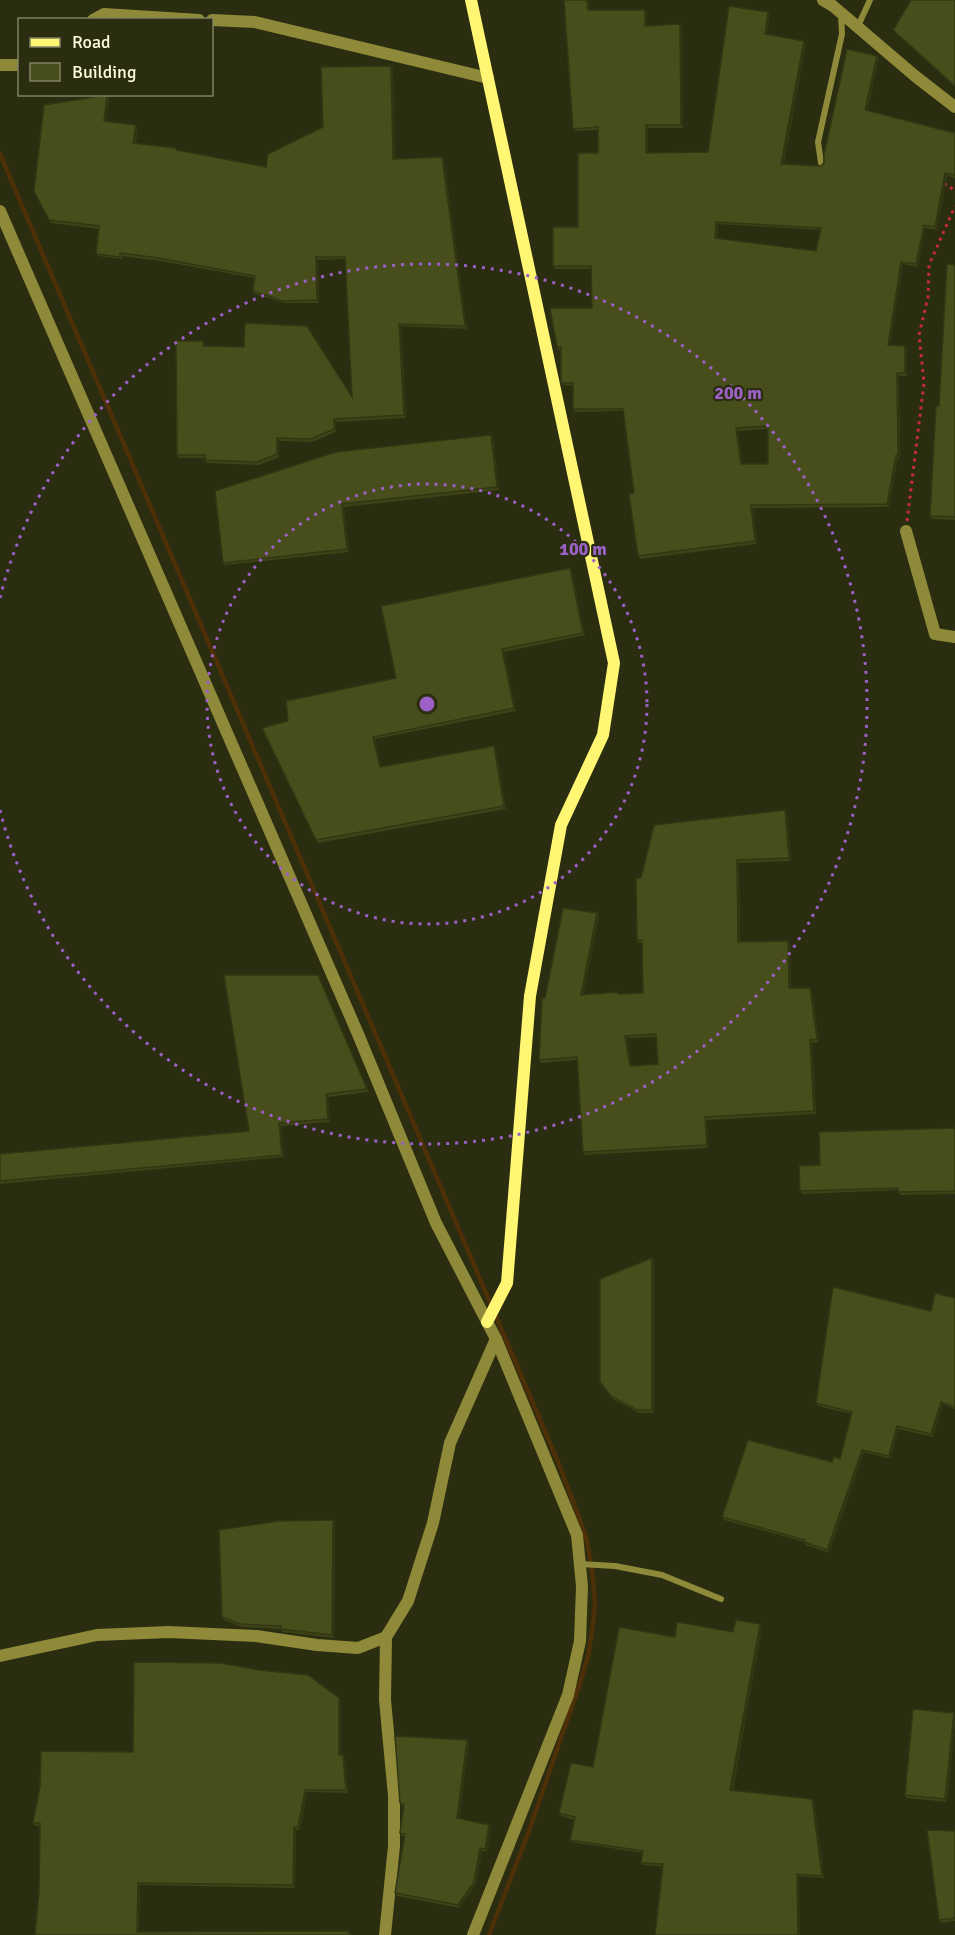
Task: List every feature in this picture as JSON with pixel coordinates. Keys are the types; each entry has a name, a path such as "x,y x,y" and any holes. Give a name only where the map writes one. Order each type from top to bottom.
{"street":[{"path":"471,0 614,663 603,735 561,825 532,984 507,1283 487,1322"},
{"path":"824,0 955,107"},
{"path":"97,18 104,14 167,18"},
{"path":"213,20 255,22 488,78"},
{"path":"0,65 18,65"},
{"path":"0,211 353,1023 436,1223 496,1338 577,1535 583,1564 580,1641 568,1695 473,1935"},
{"path":"906,531 935,634 955,637"},
{"path":"385,1935 394,1846 394,1796 385,1700 386,1637 408,1601 433,1523 450,1443 496,1338"},
{"path":"0,1656 97,1635 169,1632 256,1636 317,1645 358,1648 386,1637"}],"lane":[{"path":"857,27 870,0"},
{"path":"821,163 818,142 842,34 842,13"},
{"path":"583,1564 615,1566 662,1575 720,1599"}],"path":[{"path":"938,183 949,185 955,193"},
{"path":"906,531 924,383 919,335 928,297 929,265 955,206"}],"building":[{"path":"564,0 587,0 588,10 645,10 645,26 680,24 681,125 646,125 646,153 708,152 729,6 768,12 765,34 804,41 781,164 821,166 824,163 847,49 877,56 865,110 955,133 955,175 945,173 935,227 924,225 916,264 901,262 888,345 905,346 905,373 897,373 898,455 896,455 887,504 751,505 755,541 638,556 629,494 634,493 623,409 573,409 573,383 561,383 561,347 557,347 550,308 592,308 591,266 553,266 553,227 578,227 578,153 598,153 598,127 573,129","holes":["716,222 821,228 816,251 715,238","768,426 768,464 741,464 736,428"]},
{"path":"911,0 955,0 955,86 893,30"},
{"path":"391,66 393,159 442,157 465,326 399,324 404,415 334,419 334,429 310,439 277,438 277,454 257,462 205,460 205,455 177,455 176,341 203,341 203,346 244,347 245,323 307,326 352,397 345,257 316,257 317,300 283,301 253,291 255,276 159,258 120,253 120,257 96,254 99,226 49,220 34,191 44,105 107,96 104,121 136,125 133,143 176,148 176,150 266,167 268,154 323,127 321,67"},
{"path":"947,264 955,265 955,517 930,516"},
{"path":"491,435 497,487 342,504 347,549 223,563 215,491 336,452"},
{"path":"570,568 583,633 502,649 514,708 373,737 380,767 494,746 504,806 316,840 262,728 288,721 286,701 396,678 381,606"},
{"path":"785,810 789,858 737,860 738,942 788,941 789,988 810,988 817,1039 810,1040 814,1111 705,1117 707,1145 583,1152 577,1057 539,1060 542,998 545,998 563,908 597,913 581,995 617,992 618,994 643,993 642,940 637,940 636,878 641,878 654,825","holes":["656,1034 658,1064 630,1066 625,1036"]},
{"path":"224,975 318,975 367,1089 326,1094 328,1119 279,1123 282,1155 0,1181 0,1154 249,1131"},
{"path":"955,1128 955,1191 898,1192 898,1188 800,1191 799,1166 820,1165 819,1132"},
{"path":"652,1258 652,1410 637,1410 611,1396 600,1382 600,1279"},
{"path":"833,1287 931,1311 935,1293 955,1298 955,1407 941,1402 931,1434 897,1426 889,1456 862,1450 827,1550 804,1542 805,1540 722,1517 748,1440 832,1462 834,1457 840,1459 852,1412 816,1403"},
{"path":"333,1520 332,1635 281,1629 281,1626 240,1624 222,1617 219,1530 278,1521"},
{"path":"736,1620 760,1624 730,1790 812,1799 822,1876 797,1874 798,1935 655,1935 663,1864 641,1863 643,1851 570,1840 575,1817 559,1813 571,1763 593,1767 619,1627 675,1637 677,1622 733,1632"},
{"path":"134,1662 220,1663 308,1675 339,1698 339,1755 343,1755 346,1790 305,1790 298,1827 294,1827 293,1885 138,1883 137,1932 349,1931 348,1935 35,1935 39,1892 40,1823 33,1823 40,1786 41,1751 133,1752"},
{"path":"913,1709 954,1713 945,1799 905,1795"},
{"path":"395,1736 467,1740 457,1818 489,1825 485,1849 480,1848 474,1882 458,1905 395,1893 405,1834 400,1833 404,1804 400,1803"},
{"path":"927,1830 955,1831 955,1918 939,1920"}],"waterway":[{"path":"0,154 559,1464 586,1536 595,1602 588,1657 529,1831 489,1935"}]}
